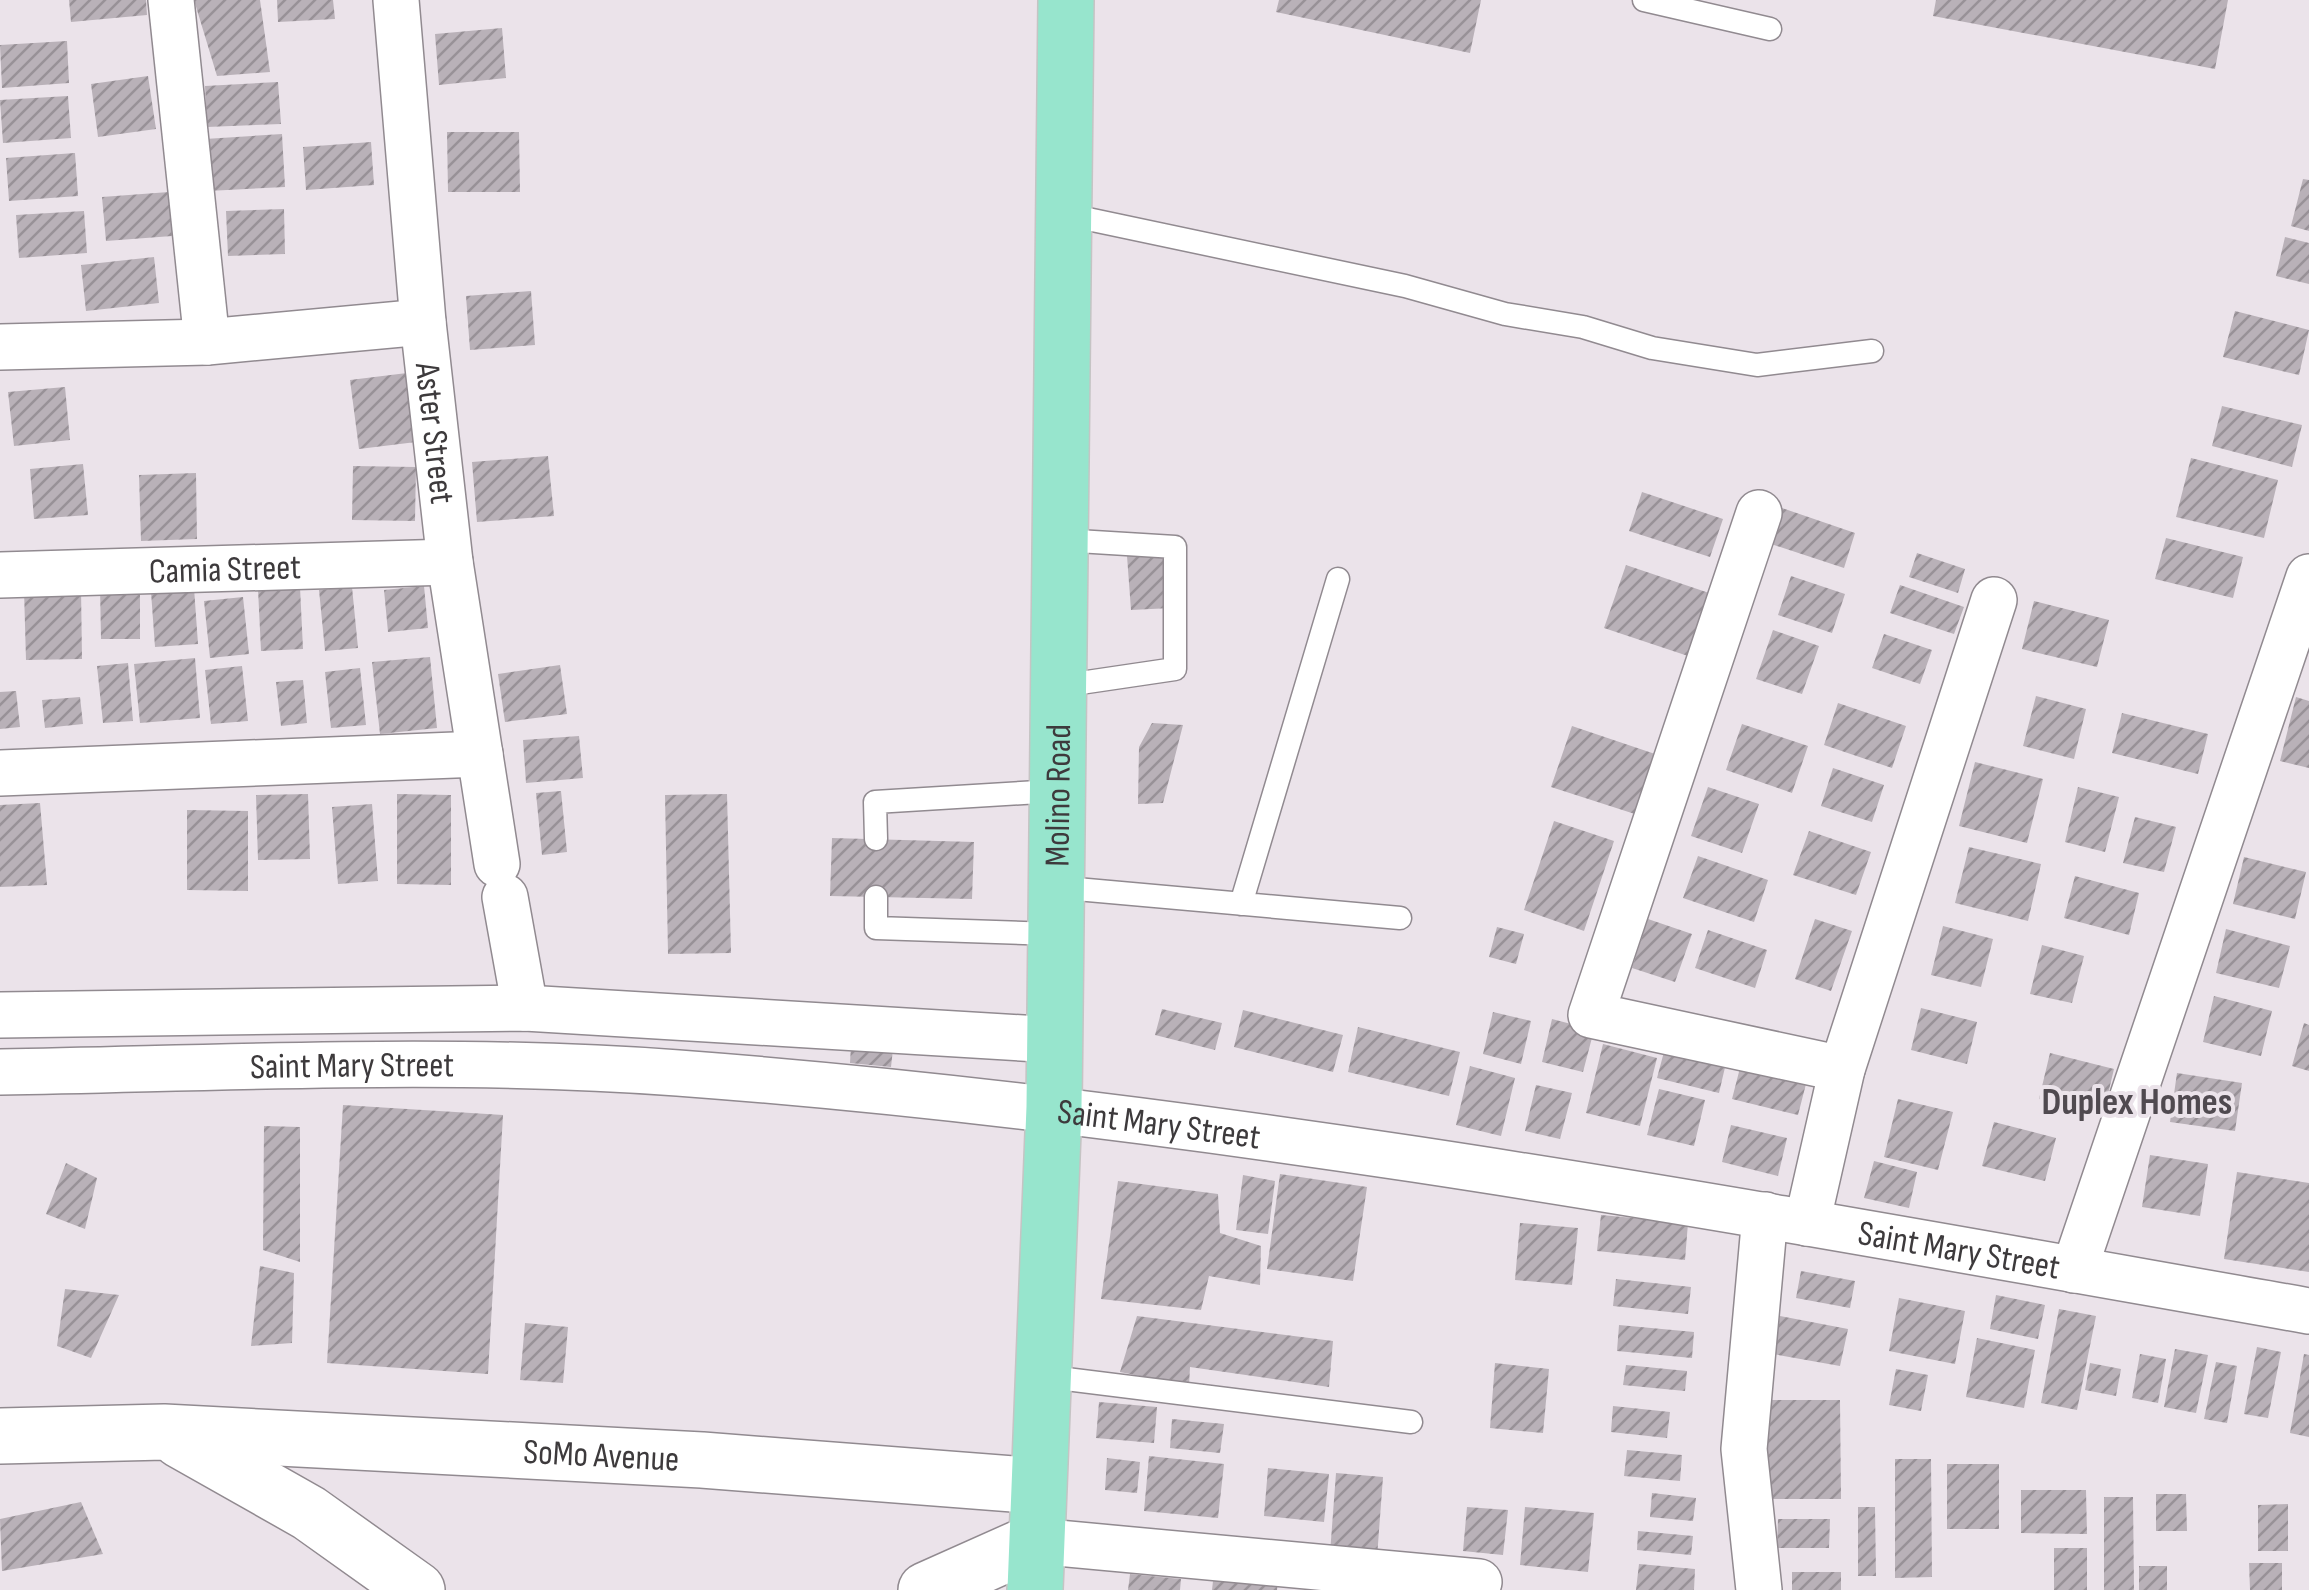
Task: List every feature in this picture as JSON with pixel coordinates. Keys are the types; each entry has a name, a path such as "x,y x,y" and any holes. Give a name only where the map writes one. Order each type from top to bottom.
{"main road":[{"name":"Molino Road","path":"1036,1565 1056,1040 1056,687 1066,0"},
{"name":"SoMo Avenue","path":"0,1436 164,1432 682,1459 1038,1486"},
{"name":"SoMo Avenue","path":"164,1432 270,1488 428,1588"},
{"path":"926,1590 1036,1565"}],"street":[{"path":"172,0 207,342"},
{"name":"Aster Street","path":"396,0 423,322 450,562 525,1008"},
{"path":"0,347 207,342 423,322"},
{"path":"1758,513 1592,1015 1842,1069"},
{"name":"Camia Street","path":"0,575 450,562"},
{"path":"2074,1270 2309,577"},
{"path":"1759,1590 1744,1449 1786,1219 1842,1069 1994,600"},
{"path":"0,773 480,754"},
{"name":"Saint Mary Street","path":"0,1015 525,1008 1056,1040"},
{"name":"Saint Mary Street","path":"0,1072 515,1064 680,1073 1054,1108 1786,1219 2309,1311"},
{"path":"1036,1565 1479,1582"}],"lane":[{"path":"1644,0 1770,28"},
{"path":"1061,214 1405,286 1505,314 1583,327 1652,348 1757,365 1872,351"},
{"path":"1056,687 1175,669 1175,547 1058,539"},
{"path":"1240,904 1338,579"},
{"path":"876,839 876,802 1055,791"},
{"path":"876,897 876,928 1054,911 1240,904 1400,918"},
{"path":"1042,1376 1411,1422"}],"building":[{"path":"69,0 146,0 147,15 71,22"},
{"path":"194,0 260,0 270,72 217,76"},
{"path":"277,0 333,0 335,19 278,22"},
{"path":"1279,0 1481,0 1470,53 1276,12"},
{"path":"1936,0 2228,0 2215,69 1933,16"},
{"path":"502,28 506,78 439,85 435,34"},
{"path":"67,41 69,83 2,88 0,45"},
{"path":"148,76 156,129 98,137 91,84"},
{"path":"278,82 281,124 207,127 205,86"},
{"path":"68,96 71,138 3,143 0,100"},
{"path":"447,132 519,132 520,192 448,192"},
{"path":"282,134 285,187 208,191 205,139"},
{"path":"371,142 374,185 306,190 303,147"},
{"path":"75,153 78,196 9,201 6,158"},
{"path":"2303,179 2309,180 2309,231 2291,226"},
{"path":"169,192 172,236 106,241 102,197"},
{"path":"284,209 285,254 228,256 226,211"},
{"path":"84,211 87,253 19,258 16,215"},
{"path":"2285,237 2309,243 2309,284 2276,276"},
{"path":"154,257 159,303 86,311 81,265"},
{"path":"531,291 535,345 470,350 466,296"},
{"path":"2235,311 2309,330 2299,375 2223,357"},
{"path":"407,373 416,442 359,449 350,380"},
{"path":"65,387 70,440 14,446 8,392"},
{"path":"2222,406 2302,425 2292,467 2212,446"},
{"path":"548,456 554,516 477,522 472,462"},
{"path":"2191,458 2278,480 2264,538 2176,517"},
{"path":"83,464 88,515 34,519 30,469"},
{"path":"353,466 416,467 415,521 352,520"},
{"path":"196,473 197,539 141,541 139,475"},
{"path":"1642,492 1723,519 1710,557 1629,531"},
{"path":"1782,508 1855,533 1844,568 1771,544"},
{"path":"2166,538 2243,557 2233,598 2155,579"},
{"path":"1917,553 1965,569 1958,593 1909,577"},
{"path":"1167,554 1171,608 1131,610 1127,556"},
{"path":"1626,565 1715,595 1694,658 1604,628"},
{"path":"1791,576 1845,594 1832,633 1778,615"},
{"path":"1900,585 1964,607 1954,634 1890,613"},
{"path":"424,586 428,628 388,632 384,590"},
{"path":"100,587 140,588 140,639 101,639"},
{"path":"300,587 303,649 261,651 258,589"},
{"path":"352,587 358,648 325,651 319,590"},
{"path":"81,588 82,659 26,660 24,590"},
{"path":"194,588 198,644 155,647 151,592"},
{"path":"243,597 249,654 210,658 204,601"},
{"path":"2034,601 2109,620 2097,667 2022,649"},
{"path":"1773,630 1819,646 1802,694 1756,679"},
{"path":"1884,634 1932,650 1920,684 1872,668"},
{"path":"430,657 437,728 380,734 372,662"},
{"path":"195,658 200,718 140,723 134,664"},
{"path":"128,663 133,721 103,723 97,666"},
{"path":"560,665 567,714 505,722 498,674"},
{"path":"242,666 248,721 211,724 205,670"},
{"path":"360,668 366,725 331,728 325,672"},
{"path":"303,680 307,723 281,726 276,682"},
{"path":"16,691 20,727 0,729 0,692"},
{"path":"2036,696 2086,709 2074,759 2023,746"},
{"path":"80,697 83,724 45,728 42,700"},
{"path":"2296,697 2309,701 2309,768 2280,761"},
{"path":"1838,703 1906,726 1892,768 1824,745"},
{"path":"2122,713 2208,734 2198,774 2112,753"},
{"path":"1152,723 1183,725 1163,803 1138,804 1139,747"},
{"path":"1742,724 1808,746 1792,793 1726,770"},
{"path":"1572,726 1661,756 1641,816 1551,787"},
{"path":"579,736 583,778 526,783 523,740"},
{"path":"1975,762 2043,779 2027,843 1959,826"},
{"path":"1833,768 1884,785 1872,822 1821,806"},
{"path":"1708,787 1759,804 1742,853 1691,836"},
{"path":"2078,787 2119,797 2105,852 2065,842"},
{"path":"561,791 567,852 542,855 536,793"},
{"path":"308,794 310,859 258,860 256,795"},
{"path":"397,794 451,795 451,885 397,884"},
{"path":"727,794 731,953 668,954 665,795"},
{"path":"40,803 47,885 0,887 0,805"},
{"path":"372,804 378,881 338,884 332,807"},
{"path":"187,810 248,811 248,891 187,890"},
{"path":"2135,817 2176,827 2164,872 2123,863"},
{"path":"1554,821 1614,841 1584,931 1524,910"},
{"path":"1809,831 1871,852 1856,895 1793,875"},
{"path":"832,838 974,842 972,899 830,896"},
{"path":"1969,847 2041,864 2028,921 1955,903"},
{"path":"1698,856 1768,880 1754,922 1683,898"},
{"path":"2244,857 2306,872 2295,919 2233,904"},
{"path":"2075,876 2139,893 2129,935 2064,918"},
{"path":"1648,919 1692,934 1675,982 1632,968"},
{"path":"1815,919 1852,931 1831,991 1795,979"},
{"path":"1943,926 1993,939 1981,987 1931,975"},
{"path":"1497,927 1524,934 1516,964 1489,957"},
{"path":"2226,929 2290,946 2279,988 2216,973"},
{"path":"1708,930 1767,950 1755,988 1695,968"},
{"path":"2042,945 2084,956 2072,1003 2030,994"},
{"path":"2214,996 2272,1011 2261,1056 2203,1042"},
{"path":"1921,1008 1977,1022 1967,1064 1911,1050"},
{"path":"1162,1009 1222,1023 1215,1050 1155,1035"},
{"path":"1243,1010 1343,1035 1333,1072 1234,1047"},
{"path":"1493,1012 1531,1021 1521,1064 1483,1054"},
{"path":"1552,1019 1594,1030 1583,1072 1542,1062"},
{"path":"2304,1023 2309,1025 2309,1071 2292,1066"},
{"path":"1358,1027 1460,1052 1449,1096 1348,1072"},
{"path":"1603,1044 1657,1058 1640,1126 1586,1113"},
{"path":"851,1045 893,1049 891,1067 850,1063"},
{"path":"1665,1048 1726,1063 1719,1093 1657,1078"},
{"path":"2050,1053 2114,1069 2103,1115 2039,1099"},
{"path":"1741,1064 1807,1080 1798,1115 1732,1099"},
{"path":"1470,1066 1515,1078 1501,1136 1456,1125"},
{"path":"2177,1073 2242,1083 2235,1131 2170,1122"},
{"path":"1536,1085 1572,1093 1560,1139 1525,1131"},
{"path":"1659,1089 1705,1100 1694,1146 1647,1135"},
{"path":"1898,1099 1953,1112 1938,1170 1884,1157"},
{"path":"343,1105 503,1115 488,1374 327,1363"},
{"path":"1994,1122 2056,1138 2045,1181 1982,1166"},
{"path":"1731,1125 1787,1138 1778,1176 1722,1162"},
{"path":"264,1126 300,1127 300,1262 263,1250"},
{"path":"2150,1155 2208,1164 2200,1216 2142,1207"},
{"path":"1874,1161 1917,1172 1909,1208 1864,1198"},
{"path":"66,1163 97,1178 85,1229 46,1214"},
{"path":"2237,1172 2309,1183 2309,1272 2224,1259"},
{"path":"1280,1174 1367,1187 1353,1281 1267,1269"},
{"path":"1243,1175 1275,1181 1268,1234 1236,1230"},
{"path":"1118,1181 1218,1194 1220,1233 1261,1246 1260,1285 1209,1276 1201,1310 1101,1299"},
{"path":"1601,1215 1688,1223 1685,1260 1597,1251"},
{"path":"1520,1223 1578,1228 1572,1285 1515,1280"},
{"path":"260,1266 294,1273 292,1343 251,1346"},
{"path":"1801,1271 1855,1281 1850,1308 1796,1298"},
{"path":"1616,1279 1691,1287 1688,1314 1613,1306"},
{"path":"65,1289 119,1295 91,1358 57,1346"},
{"path":"1996,1295 2045,1305 2038,1339 1990,1329"},
{"path":"1899,1298 1965,1311 1955,1364 1889,1351"},
{"path":"2059,1309 2096,1316 2077,1410 2041,1403"},
{"path":"1137,1316 1333,1341 1329,1387 1190,1367 1189,1386 1120,1372"},
{"path":"1780,1316 1848,1329 1840,1366 1773,1354"},
{"path":"525,1323 568,1327 563,1383 520,1380"},
{"path":"1619,1325 1694,1332 1692,1358 1617,1351"},
{"path":"1977,1338 2035,1350 2024,1408 1966,1397"},
{"path":"2257,1347 2281,1352 2268,1418 2244,1414"},
{"path":"2175,1349 2208,1355 2196,1413 2164,1407"},
{"path":"2140,1354 2166,1359 2158,1403 2132,1398"},
{"path":"2304,1354 2309,1355 2309,1437 2290,1433"},
{"path":"2216,1362 2237,1366 2227,1423 2204,1419"},
{"path":"1495,1363 1549,1369 1543,1433 1490,1428"},
{"path":"2090,1363 2121,1369 2116,1396 2085,1390"},
{"path":"1626,1365 1687,1371 1685,1391 1623,1385"},
{"path":"1896,1369 1928,1375 1921,1411 1889,1405"},
{"path":"1766,1400 1840,1400 1841,1499 1766,1499"},
{"path":"1099,1402 1157,1407 1154,1443 1096,1438"},
{"path":"1613,1406 1670,1412 1667,1438 1611,1432"},
{"path":"1172,1419 1224,1424 1220,1453 1170,1448"},
{"path":"1627,1450 1682,1455 1680,1481 1624,1476"},
{"path":"1149,1456 1224,1464 1218,1518 1144,1511"},
{"path":"1107,1458 1140,1462 1137,1493 1105,1490"},
{"path":"1895,1459 1931,1459 1932,1577 1895,1578"},
{"path":"1947,1464 1999,1464 1999,1529 1947,1529"},
{"path":"1268,1468 1329,1474 1324,1522 1264,1516"},
{"path":"1336,1473 1383,1477 1376,1571 1329,1567"},
{"path":"2021,1490 2086,1490 2087,1534 2021,1533"},
{"path":"1652,1493 1696,1498 1693,1521 1650,1517"},
{"path":"2156,1494 2186,1494 2187,1531 2156,1531"},
{"path":"2104,1497 2133,1497 2134,1590 2104,1590"},
{"path":"81,1502 103,1554 2,1571 0,1519"},
{"path":"2288,1504 2288,1551 2258,1551 2258,1505"},
{"path":"1467,1507 1508,1510 1503,1555 1463,1551"},
{"path":"1525,1507 1594,1513 1588,1572 1520,1565"},
{"path":"1858,1507 1875,1507 1876,1576 1858,1576"},
{"path":"1778,1519 1830,1519 1829,1548 1777,1548"},
{"path":"1638,1531 1693,1536 1691,1555 1637,1550"},
{"path":"2054,1548 2087,1548 2087,1590 2054,1590"},
{"path":"2249,1563 2282,1563 2282,1590 2250,1590"},
{"path":"1639,1564 1695,1569 1694,1590 1636,1590"},
{"path":"2139,1566 2167,1566 2167,1590 2139,1590"},
{"path":"1214,1572 1278,1579 1277,1590 1212,1590"},
{"path":"1792,1572 1841,1572 1841,1590 1792,1590"},
{"path":"1130,1574 1181,1579 1180,1590 1128,1590"}],"district":[{"name":"Duplex Homes","path":"2137,1101"}]}
